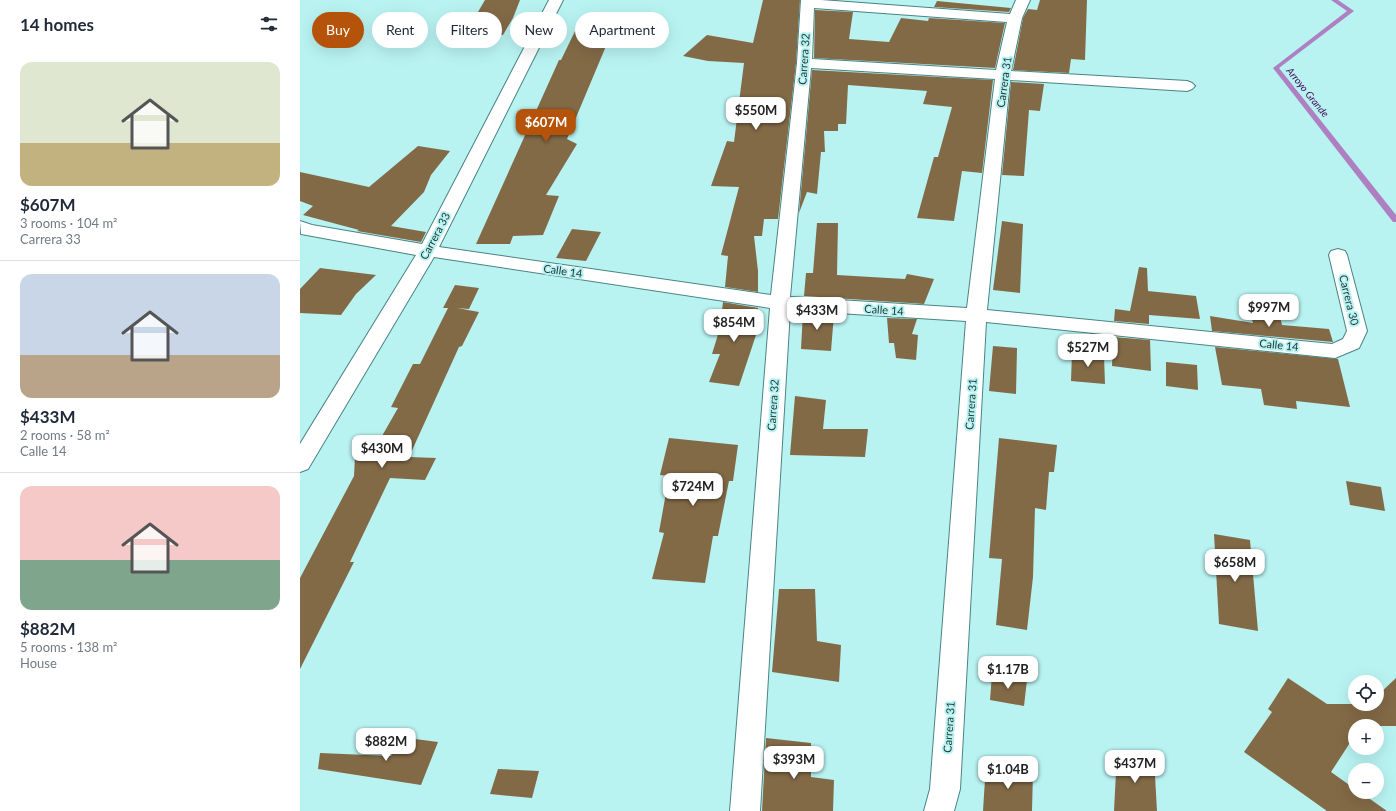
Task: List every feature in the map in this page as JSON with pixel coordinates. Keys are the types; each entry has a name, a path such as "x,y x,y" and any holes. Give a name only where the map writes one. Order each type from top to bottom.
{"street":[{"name":"Carrera 33","path":"300,463 428,251 556,0"},
{"path":"807,1 1019,9"},
{"name":"Carrera 32","path":"745,811 780,303 804,63 807,1"},
{"name":"Carrera 31","path":"940,811 945,789 976,316 1003,74 1019,9"},
{"path":"804,63 1187,86"},
{"name":"Calle 14","path":"302,231 780,303 976,316 1335,351 1352,343"},
{"name":"Carrera 30","path":"1338,255 1357,331 1352,343"}],"building":[{"path":"485,0 520,0 515,12 510,12 510,23 503,35 502,12 478,12"},
{"path":"763,0 800,0 796,63 778,219 764,219 762,236 754,236 758,271 758,292 725,287 728,256 721,255 739,187 711,186 727,141 734,142 744,63 708,61 683,56 707,35 753,43"},
{"path":"1040,0 1087,0 1085,60 1071,59 1069,73 1013,70 1023,18 1028,9 1037,10"},
{"path":"937,1 1011,8 1009,12 934,7"},
{"path":"815,10 853,12 849,39 889,42 901,18 928,21 929,18 1005,23 995,68 814,58"},
{"path":"575,31 575,48 605,48 567,139 577,144 546,195 559,196 543,235 513,236 510,244 476,244 559,60 561,60"},
{"path":"812,70 993,80 982,173 962,171 954,221 917,218 934,157 938,157 952,107 923,104 927,91 848,85 846,124 838,124 838,131 824,131 825,152 821,152 817,194 807,192 799,213"},
{"path":"1011,82 1044,84 1040,111 1029,110 1024,176 1002,175"},
{"path":"418,146 450,151 431,175 424,192 391,226 426,232 421,242 357,231 359,230 303,215 313,206 300,201 300,172 369,187"},
{"path":"1002,221 1023,224 1020,293 993,290"},
{"path":"817,223 838,223 837,275 905,279 907,274 934,279 924,304 804,296 806,273 813,273"},
{"path":"572,229 601,232 586,261 556,258"},
{"path":"1139,267 1147,268 1148,291 1196,296 1200,319 1149,315 1149,324 1114,321 1115,309 1130,311"},
{"path":"320,268 376,275 356,294 341,315 300,313 300,289"},
{"path":"455,285 479,288 469,309 457,308 479,312 462,346 459,347 409,457 436,458 425,480 390,478 350,562 354,562 300,669 300,578 354,476 355,456 365,456 368,450 374,450 398,408 391,407 413,364 420,364 448,308 443,308"},
{"path":"723,302 758,308 758,329 739,386 709,382 720,354 712,354 720,328"},
{"path":"803,312 834,314 831,351 801,349"},
{"path":"1250,313 1280,317 1282,325 1329,329 1333,342 1212,331 1210,316 1253,323"},
{"path":"887,318 917,319 912,334 918,335 916,360 896,358 894,343 889,343"},
{"path":"1113,337 1150,340 1151,371 1112,366"},
{"path":"993,346 1017,348 1016,394 989,391"},
{"path":"1215,347 1338,359 1350,407 1296,401 1297,409 1264,405 1261,389 1222,385"},
{"path":"1072,352 1104,356 1105,384 1071,381"},
{"path":"1166,362 1197,365 1198,390 1166,386"},
{"path":"795,396 826,400 823,429 868,429 865,457 790,455"},
{"path":"669,438 738,445 733,481 729,481 718,536 713,536 705,583 652,579 664,533 659,532 669,476 660,475"},
{"path":"999,438 1057,445 1054,472 1049,472 1046,510 1035,508 1033,577 1027,630 996,625 1002,559 989,558"},
{"path":"1346,481 1381,487 1385,511 1350,505"},
{"path":"1214,534 1250,540 1258,631 1219,624"},
{"path":"779,589 815,589 817,641 841,645 839,682 772,672"},
{"path":"992,674 1027,680 1024,706 990,700"},
{"path":"1288,678 1327,704 1348,704 1348,711 1384,711 1384,689 1396,678 1396,726 1384,726 1384,719 1348,719 1348,746 1331,772 1348,784 1348,799 1370,799 1387,811 1327,811 1244,752 1272,712 1268,709"},
{"path":"400,737 438,742 421,785 318,769 320,753 391,756"},
{"path":"766,738 811,743 811,777 834,780 833,811 762,811"},
{"path":"1117,753 1154,758 1157,811 1114,811"},
{"path":"986,764 1033,772 1032,811 983,811"},
{"path":"498,769 539,771 532,798 490,794"}],"waterway":[{"name":"Arroyo Grande","path":"1334,0 1351,11 1276,68 1396,220"}]}
